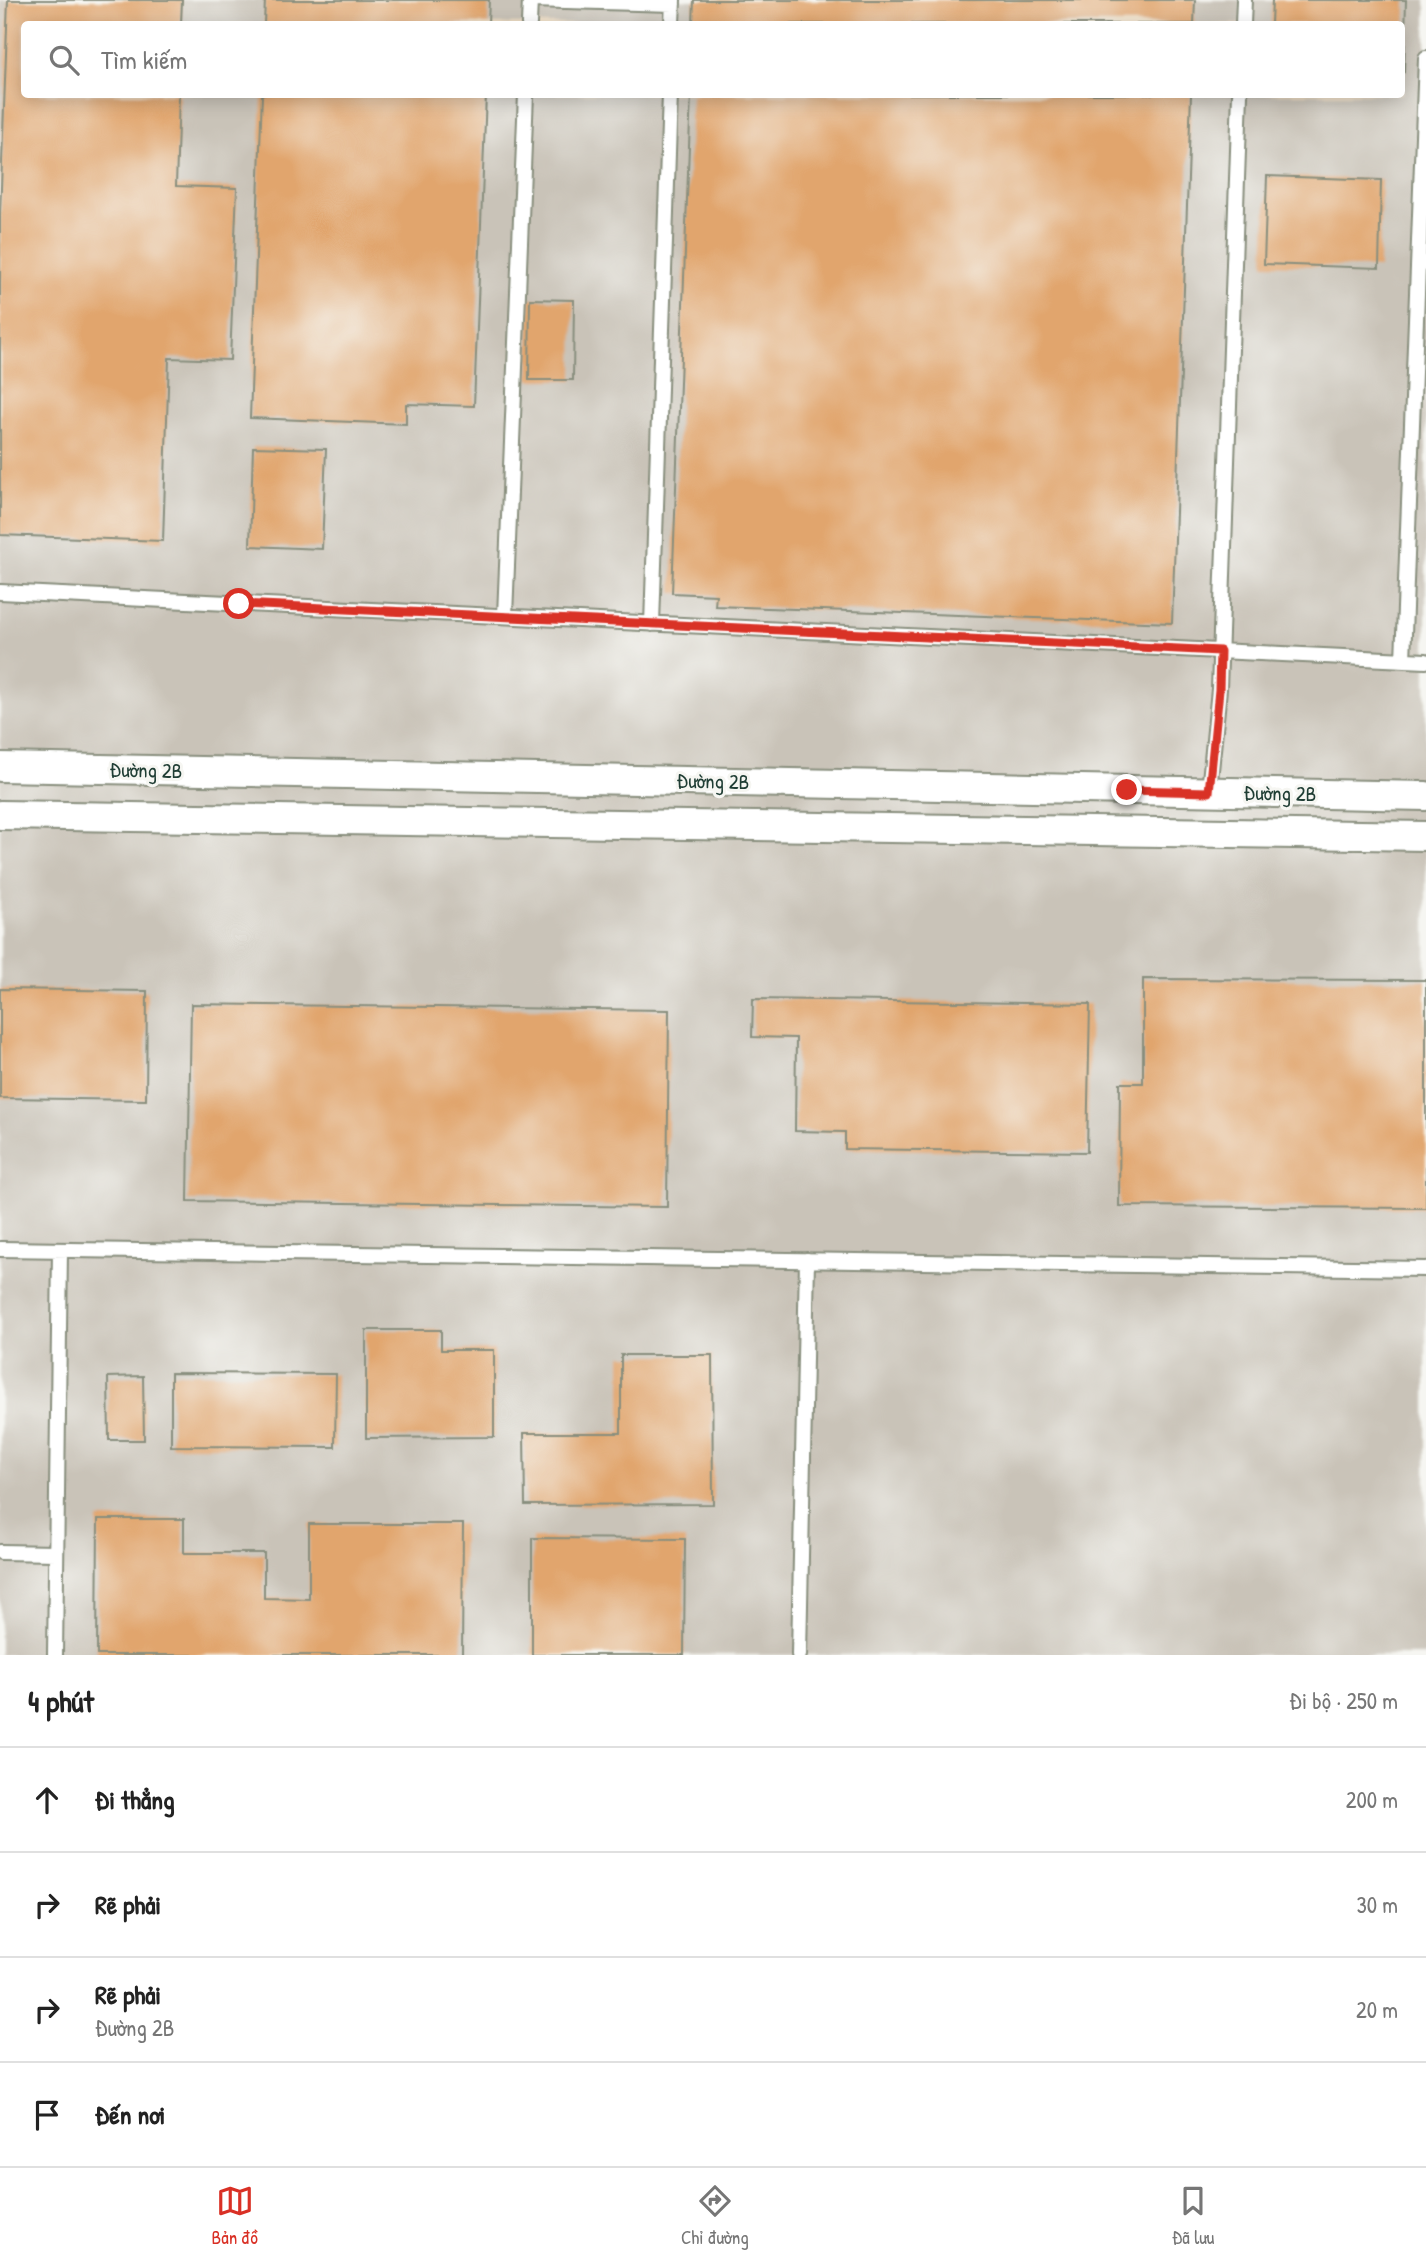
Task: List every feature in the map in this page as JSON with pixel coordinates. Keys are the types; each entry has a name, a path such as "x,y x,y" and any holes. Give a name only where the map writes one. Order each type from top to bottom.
{"street":[{"name":"Đường 2B","path":"0,767 1426,796"},
{"name":"Đường 2B","path":"0,815 1426,836"}],"lane":[{"path":"528,21 530,0 673,2 672,21"},
{"path":"1243,21 1244,0"},
{"path":"1403,660 1426,58"},
{"path":"505,616 526,98"},
{"path":"652,624 670,98"},
{"path":"1209,792 1219,690 1241,98"},
{"path":"0,592 1426,661"},
{"path":"0,1249 1426,1269"},
{"path":"55,1655 60,1250"},
{"path":"799,1655 807,1260"},
{"path":"0,1552 56,1553"}],"shaded area":[{"path":"0,0 1426,0 1426,1655 0,1655"}],"building":[{"path":"8,0 182,0 181,21 21,21 21,98 179,98 176,186 237,188 230,360 169,358 163,541 0,535 0,215"},
{"path":"265,0 489,0 488,21 264,21"},
{"path":"694,0 1195,0 1194,21 693,21"},
{"path":"1272,0 1406,0 1405,36 1405,21 1271,21"},
{"path":"262,98 486,98 474,406 406,404 406,424 250,418"},
{"path":"691,98 1191,98 1172,623 715,606 716,595 672,593"},
{"path":"1267,176 1381,180 1379,268 1264,264"},
{"path":"530,299 574,300 573,380 529,380"},
{"path":"253,447 326,449 322,549 250,546"},
{"path":"1143,979 1426,980 1426,1208 1119,1206 1120,1083 1143,1083"},
{"path":"0,989 147,991 146,1100 0,1098"},
{"path":"753,999 1090,1004 1087,1152 845,1149 845,1132 795,1131 796,1038 752,1037"},
{"path":"191,1004 669,1010 667,1207 188,1201"},
{"path":"366,1330 441,1330 441,1350 494,1350 494,1437 366,1438"},
{"path":"621,1355 712,1355 713,1504 525,1505 524,1433 621,1433"},
{"path":"171,1373 336,1374 335,1447 171,1446"},
{"path":"143,1376 144,1440 109,1440 108,1377"},
{"path":"98,1519 184,1519 184,1553 264,1553 264,1598 309,1599 309,1524 463,1524 462,1655 97,1655"},
{"path":"532,1538 685,1539 684,1655 532,1655"}],"route":[{"path":"239,604 1220,651 1209,792 1127,790"}]}
